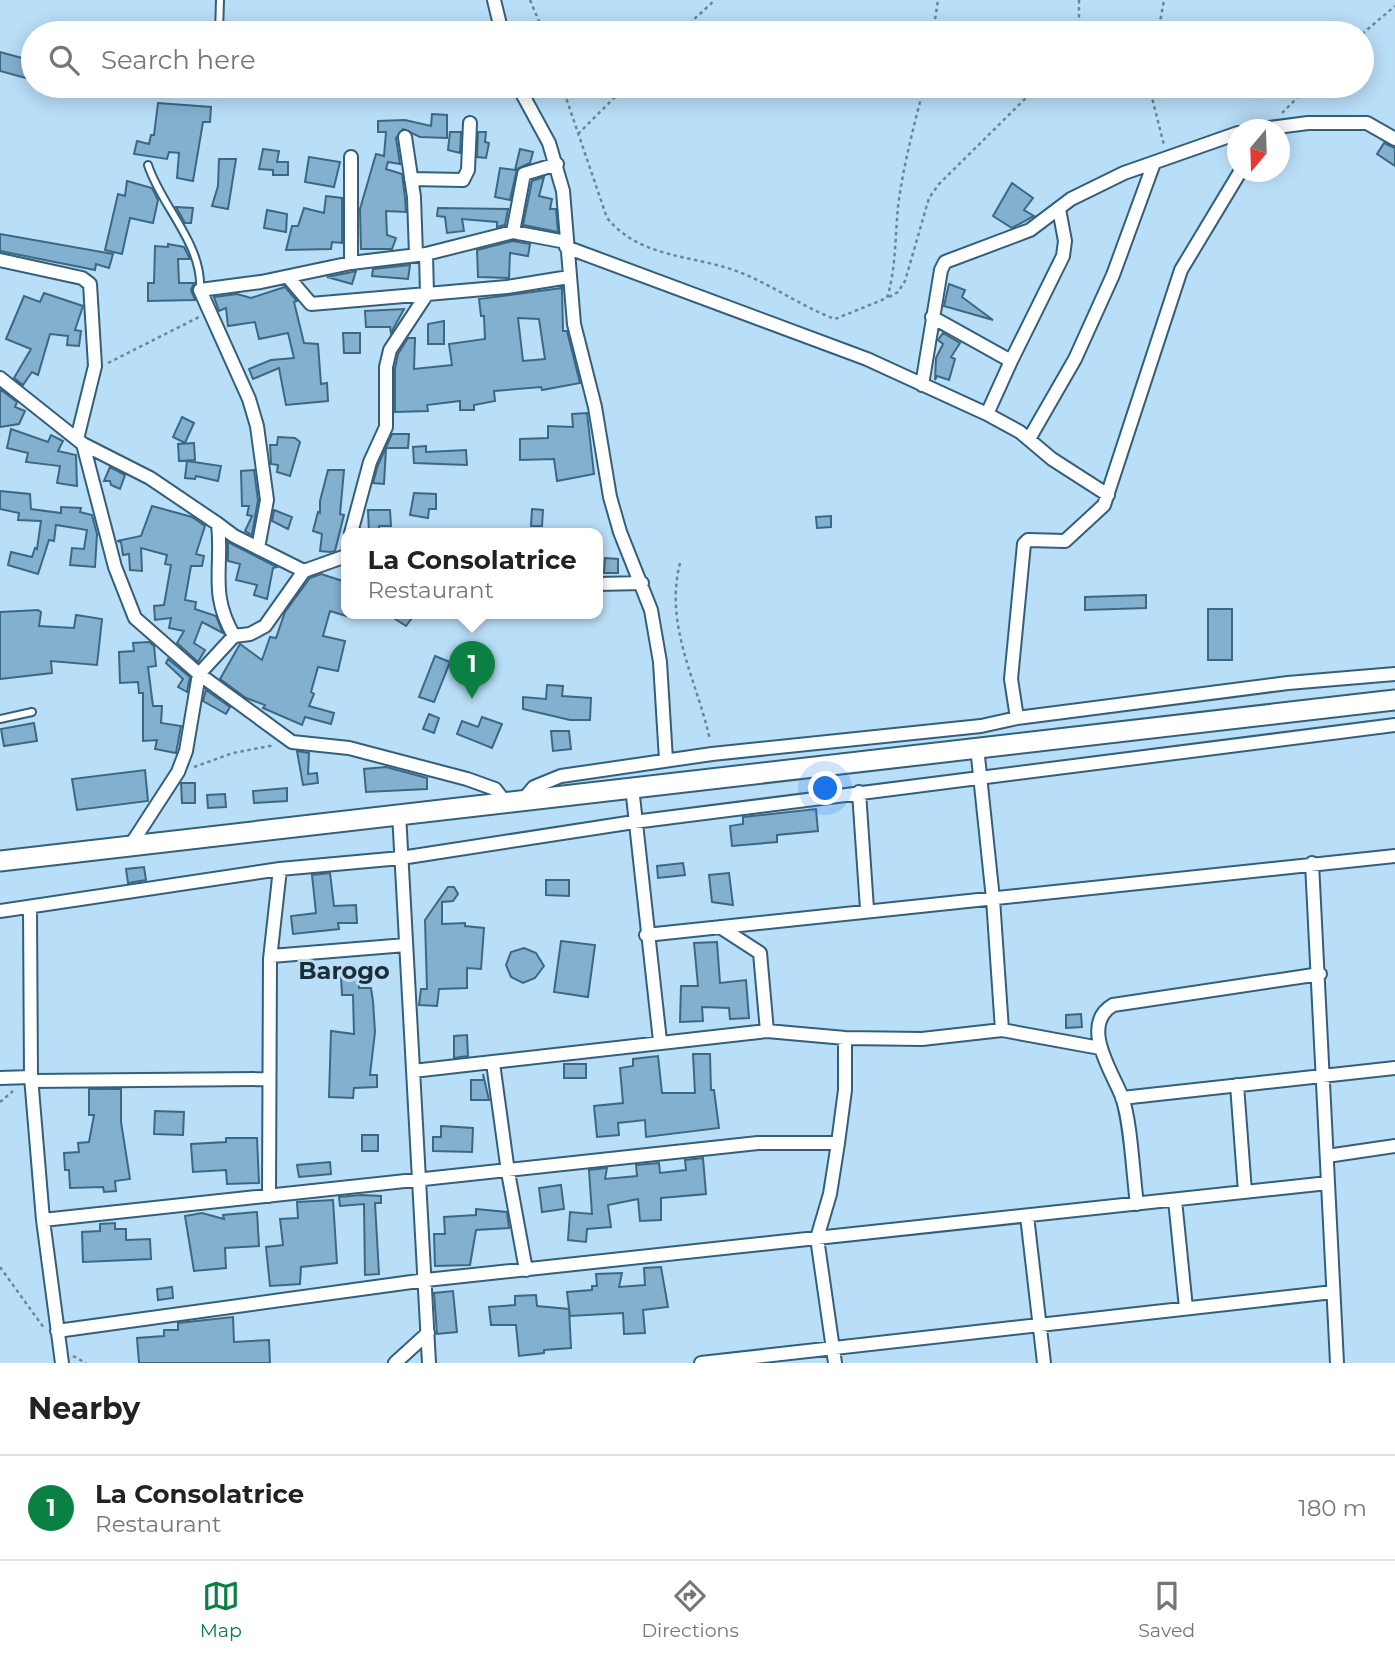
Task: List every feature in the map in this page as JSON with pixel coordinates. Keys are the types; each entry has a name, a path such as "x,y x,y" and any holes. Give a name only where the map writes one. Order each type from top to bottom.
{"highway":[{"path":"0,861 1395,700"}],"street":[{"path":"494,0 499,21"},
{"path":"524,98 557,164 565,206 574,324 595,407 610,497 620,532 652,610 660,662 666,760"},
{"path":"411,179 463,180 467,173 470,123"},
{"path":"1290,127 1367,123 1395,139"},
{"path":"352,528 370,461 386,427 386,367 390,350 427,294 405,137"},
{"path":"922,385 932,317 945,262 1030,230 1095,186 1227,137"},
{"path":"351,157 351,263"},
{"path":"1029,439 1075,359 1108,287 1154,163"},
{"path":"513,232 524,174 557,164"},
{"path":"1017,718 1011,679 1024,544 1028,540 1065,541 1100,512 1108,495 1177,281 1189,253 1234,182"},
{"path":"987,414 1063,256 1065,241 1059,209"},
{"path":"258,548 267,500 257,426 245,390 208,313 200,290 351,263 421,255 513,232 566,245 866,359 987,414 1029,439 1052,459 1108,495"},
{"path":"0,260 89,282 95,366 80,441 115,566 135,618 199,674 292,742 349,748 467,779 495,789 515,802 534,787 561,776 666,760 981,726 1017,718 1289,683 1395,674"},
{"path":"288,276 311,304 507,287 569,276"},
{"path":"932,317 1011,362"},
{"path":"0,378 80,441 150,478 258,548 304,570"},
{"path":"218,524 218,598 221,614 234,636"},
{"path":"130,846 178,772 186,751 199,674 234,636 250,634 265,626 304,570 341,555"},
{"path":"603,584 642,583"},
{"path":"0,911 280,869 401,858 634,822 1395,725"},
{"path":"977,747 983,779 1002,1030"},
{"path":"632,787 646,935 660,1041"},
{"path":"859,792 867,909"},
{"path":"399,813 429,1363"},
{"path":"646,935 867,909 993,899 1395,856"},
{"path":"1312,863 1320,974 1337,1363"},
{"path":"269,1196 271,957 280,869"},
{"path":"30,908 32,1079 43,1220 62,1363"},
{"path":"720,927 760,953 767,1031"},
{"path":"271,957 406,945"},
{"path":"1137,1204 1122,1098 1109,1074 1100,1048 1102,1014 1113,1005 1320,974"},
{"path":"413,1071 767,1031 845,1038 922,1039 1002,1030 1100,1048"},
{"path":"835,1363 817,1238 830,1194 838,1143 845,1090 845,1038"},
{"path":"494,1063 508,1172 526,1270"},
{"path":"1122,1098 1395,1068"},
{"path":"0,1078 269,1079"},
{"path":"1237,1084 1245,1192"},
{"path":"43,1220 758,1143 838,1143"},
{"path":"1327,1156 1395,1146"},
{"path":"57,1331 426,1280 1328,1183"},
{"path":"1175,1200 1186,1308"},
{"path":"1027,1216 1044,1363"},
{"path":"701,1363 1332,1292"},
{"path":"395,1363 428,1333"}],"lane":[{"path":"219,21 220,0"},
{"path":"148,165 156,189 187,239 201,278 200,290"},
{"path":"0,719 32,712"}],"path":[{"path":"530,0 539,21"},
{"path":"692,21 715,0"},
{"path":"935,21 938,0"},
{"path":"1079,0 1079,21"},
{"path":"1160,21 1164,0"},
{"path":"1374,24 1395,6"},
{"path":"566,98 607,218 630,240 658,253 742,273 835,319 898,292 905,281 929,198 939,184 1026,98"},
{"path":"578,134 614,98"},
{"path":"887,298 892,282 898,205 921,98"},
{"path":"1153,98 1164,148 1154,163"},
{"path":"1277,119 1297,98"},
{"path":"95,366 120,359 132,349 208,313"},
{"path":"680,563 675,585 676,624 712,754"},
{"path":"178,772 233,753 292,742"},
{"path":"0,1267 44,1328"},
{"path":"60,1349 86,1363"}],"building":[{"path":"0,52 21,58 21,77 0,71"},
{"path":"158,103 211,107 210,122 203,122 193,181 177,178 179,153 169,152 167,159 134,154 137,141 149,144 151,135 154,135"},
{"path":"432,114 447,115 447,138 420,137 403,129 396,138 400,164 388,162 386,169 402,174 406,212 386,211 387,235 396,238 392,249 361,249 360,209 376,154 384,156 386,132 378,132 378,121 405,120 431,126"},
{"path":"450,132 461,132 460,153 448,150"},
{"path":"478,132 486,132 485,142 489,143 486,158 477,157"},
{"path":"1384,143 1395,148 1395,166 1377,154"},
{"path":"263,149 279,151 277,162 288,162 288,175 273,175 273,170 259,169"},
{"path":"520,149 533,152 530,163 517,169 510,200 495,197 500,168 515,170"},
{"path":"309,157 340,162 334,187 305,182"},
{"path":"219,159 236,159 228,209 212,206 218,186"},
{"path":"544,177 539,196 552,199 550,209 556,209 558,232 523,225 532,181"},
{"path":"127,181 152,188 158,200 153,223 130,218 122,254 105,250 118,194 125,196"},
{"path":"1012,183 1033,198 1024,210 1034,216 1012,228 993,216"},
{"path":"326,196 342,198 342,243 332,242 331,249 286,250 292,226 298,226 304,208 324,213"},
{"path":"176,207 193,208 191,223 185,223"},
{"path":"438,208 508,209 505,225 497,227 497,222 462,219 464,231 447,233 445,217 437,216"},
{"path":"267,210 287,214 286,232 264,228"},
{"path":"0,234 113,254 109,268 96,264 95,270 0,251"},
{"path":"513,241 530,244 528,256 510,253 509,278 478,277 477,250"},
{"path":"168,244 184,247 190,259 178,259 179,283 194,283 191,290 195,300 148,301 148,283 154,283 155,246 168,247"},
{"path":"410,265 408,279 372,276 373,269"},
{"path":"356,271 352,284 327,277 352,272"},
{"path":"949,284 965,290 962,297 993,320 944,306"},
{"path":"285,287 297,301 294,302 304,343 318,344 321,384 327,383 328,401 286,405 279,368 253,379 249,369 271,360 294,358 288,333 259,339 255,322 228,326 226,308 219,311 214,297 237,294 251,298"},
{"path":"562,288 563,331 567,331 580,383 542,390 541,387 494,391 495,401 474,405 474,410 460,410 460,401 427,405 428,411 395,412 395,368 398,354 408,338 415,338 414,369 452,365 449,344 485,339 484,316 481,316 479,299","holes":["518,318 539,319 545,359 523,361"]},
{"path":"44,293 83,306 75,330 81,331 79,346 67,345 68,336 50,334 38,375 32,372 23,385 14,378 31,349 6,339 24,296 40,302"},
{"path":"404,309 391,333 390,327 366,327 365,311"},
{"path":"444,321 444,344 428,344 428,324"},
{"path":"343,333 360,333 360,353 344,353"},
{"path":"943,333 960,343 951,357 955,359 949,380 937,376 935,380 936,358 943,344 938,340"},
{"path":"0,389 17,402 15,407 25,411 19,424 0,427"},
{"path":"587,413 594,474 557,481 554,459 520,460 520,439 548,438 548,426 573,427 572,414"},
{"path":"182,417 194,423 185,443 173,437"},
{"path":"11,429 48,442 51,435 63,441 58,451 76,455 77,486 57,483 60,466 26,462 28,453 7,448"},
{"path":"392,434 409,434 408,448 386,448 384,484 373,483 378,465"},
{"path":"278,437 295,438 300,442 290,476 277,472 278,465 271,464 270,445 277,445"},
{"path":"194,443 195,460 179,461 178,444"},
{"path":"426,446 426,452 466,450 467,465 414,463 413,447"},
{"path":"187,461 221,466 218,481 196,476 195,479 185,478"},
{"path":"110,467 125,475 120,489 111,485 110,481 104,481"},
{"path":"254,470 258,500 252,535 245,531 252,516 247,515 249,506 242,506 241,471"},
{"path":"328,470 344,470 340,514 344,515 335,551 330,552 320,551 322,534 313,531 318,512 320,513 320,501"},
{"path":"0,491 30,494 31,509 61,513 61,507 81,508 80,512 92,515 97,534 95,567 70,565 72,548 84,549 87,530 56,525 54,541 49,540 38,574 8,565 11,552 32,557 35,548 37,549 41,521 18,520 19,513 0,509"},
{"path":"414,493 436,494 436,509 429,509 428,518 410,515"},
{"path":"152,506 192,517 205,526 196,554 204,556 202,566 191,566 185,600 196,602 195,609 216,616 223,633 202,622 194,643 205,650 198,662 177,643 184,631 169,628 171,618 155,620 154,606 164,605 171,565 165,564 167,555 141,548 142,571 130,570 129,554 123,555 121,542 117,541 141,536"},
{"path":"532,509 543,510 542,526 531,526"},
{"path":"274,510 292,517 288,529 272,521"},
{"path":"368,510 390,510 391,526 369,528"},
{"path":"831,516 831,527 817,528 816,517"},
{"path":"228,542 277,567 273,568 267,599 254,595 257,585 236,580 240,564 228,561"},
{"path":"605,558 618,559 618,573 604,573"},
{"path":"321,574 341,580 341,614 330,611 323,636 345,641 338,671 318,667 311,692 314,694 309,706 334,713 331,724 305,717 302,725 263,708 265,705 246,698 220,679 240,644 262,660 270,637 276,638 285,612 310,578"},
{"path":"1146,595 1146,608 1085,610 1085,597"},
{"path":"1208,609 1232,609 1232,660 1208,660"},
{"path":"0,612 41,612 39,626 74,628 76,615 102,619 97,665 51,661 52,673 0,679"},
{"path":"395,619 411,619 406,626"},
{"path":"149,642 154,646 156,666 148,667 153,706 162,706 161,723 181,726 176,753 155,749 157,740 143,741 143,693 139,693 138,682 120,683 119,652 134,651 133,643"},
{"path":"435,656 450,662 434,702 419,697"},
{"path":"168,659 190,677 187,692 178,687 183,679 166,663"},
{"path":"547,685 563,686 562,696 591,698 590,720 570,720 523,709 523,697 546,699"},
{"path":"206,690 230,707 226,714 203,701"},
{"path":"429,714 439,718 434,733 423,729"},
{"path":"482,717 502,724 492,748 457,734 462,721 478,727"},
{"path":"34,723 37,741 4,746 1,729"},
{"path":"551,731 569,731 571,749 553,751"},
{"path":"297,751 309,753 308,774 317,773 318,783 303,785"},
{"path":"386,767 427,778 427,789 366,792 364,769"},
{"path":"145,770 148,801 77,810 72,779"},
{"path":"181,783 195,783 195,803 182,803"},
{"path":"287,788 287,801 254,803 253,791"},
{"path":"225,794 226,807 208,808 207,795"},
{"path":"816,809 818,831 777,835 777,842 732,846 730,826 743,824 743,817"},
{"path":"683,863 685,875 658,878 657,866"},
{"path":"144,867 146,880 128,883 126,869"},
{"path":"330,873 334,906 356,905 357,923 338,923 339,929 293,934 291,916 316,913 312,875"},
{"path":"729,873 733,905 712,902 709,875"},
{"path":"546,880 569,880 569,896 546,895"},
{"path":"448,887 454,887 458,894 453,901 442,902 442,924 465,923 465,926 484,928 481,969 467,968 467,988 439,989 437,1006 419,1005 421,989 427,989 425,920"},
{"path":"561,941 595,945 588,997 554,992"},
{"path":"717,942 720,983 746,980 749,1018 730,1019 729,1008 702,1007 703,1021 680,1022 681,986 698,986 694,943"},
{"path":"524,948 536,953 544,966 535,978 523,983 511,977 506,965 511,952"},
{"path":"341,977 359,977 359,988 371,988 373,1001 375,1032 370,1075 377,1075 377,1087 354,1088 353,1098 329,1097 331,1031 354,1034 353,995 342,995"},
{"path":"1081,1014 1082,1027 1066,1028 1066,1015"},
{"path":"467,1035 468,1056 454,1058 454,1036"},
{"path":"693,1054 710,1054 711,1090 714,1090 719,1128 646,1137 645,1120 618,1123 619,1135 597,1137 594,1106 623,1103 620,1068 633,1066 633,1059 658,1056 662,1093 695,1093"},
{"path":"564,1064 586,1064 586,1078 564,1078"},
{"path":"483,1074 489,1100 471,1100 471,1080 484,1080"},
{"path":"89,1089 121,1089 121,1122 130,1179 115,1181 116,1191 104,1192 103,1187 70,1188 69,1170 65,1170 64,1153 79,1152 78,1143 89,1142 94,1115 89,1115"},
{"path":"155,1111 184,1112 183,1135 154,1134"},
{"path":"441,1126 473,1128 472,1152 433,1151 433,1137 441,1137"},
{"path":"362,1135 378,1135 378,1151 362,1151"},
{"path":"226,1138 257,1138 259,1183 227,1184 226,1170 193,1172 191,1144 226,1142"},
{"path":"703,1158 706,1194 661,1198 661,1220 640,1221 638,1199 608,1205 611,1227 587,1229 586,1242 568,1240 570,1212 592,1214 589,1170 607,1168 605,1179 637,1176 636,1165 659,1163 660,1173 686,1170 685,1160"},
{"path":"330,1162 331,1174 299,1177 297,1165"},
{"path":"561,1185 564,1209 542,1212 539,1188"},
{"path":"381,1196 381,1203 375,1203 379,1274 365,1275 364,1204 340,1206 339,1197"},
{"path":"333,1200 337,1263 301,1267 300,1284 270,1286 266,1247 283,1245 280,1219 298,1218 297,1202"},
{"path":"476,1209 507,1212 509,1228 476,1230 470,1265 435,1266 434,1234 445,1234 444,1217 476,1215"},
{"path":"257,1212 259,1246 225,1248 226,1268 194,1271 185,1216 202,1213 224,1219 223,1215"},
{"path":"115,1223 115,1229 126,1229 126,1240 150,1239 151,1259 83,1262 82,1232 100,1231 100,1224"},
{"path":"661,1267 668,1307 643,1310 645,1333 624,1334 623,1313 570,1316 567,1292 592,1290 592,1286 597,1286 596,1274 622,1273 619,1287 645,1285 644,1268"},
{"path":"172,1287 173,1298 158,1300 157,1289"},
{"path":"453,1291 457,1332 437,1334 434,1293"},
{"path":"536,1295 537,1306 569,1309 571,1348 544,1350 544,1353 519,1356 516,1325 491,1325 489,1307 515,1305 515,1296"},
{"path":"233,1317 234,1342 269,1340 270,1363 139,1363 137,1338 164,1336 164,1330 178,1330 178,1323"}],"place":[{"name":"La Consolatrice","path":"472,699"}],"district":[{"name":"Barogo","path":"344,971"}]}
